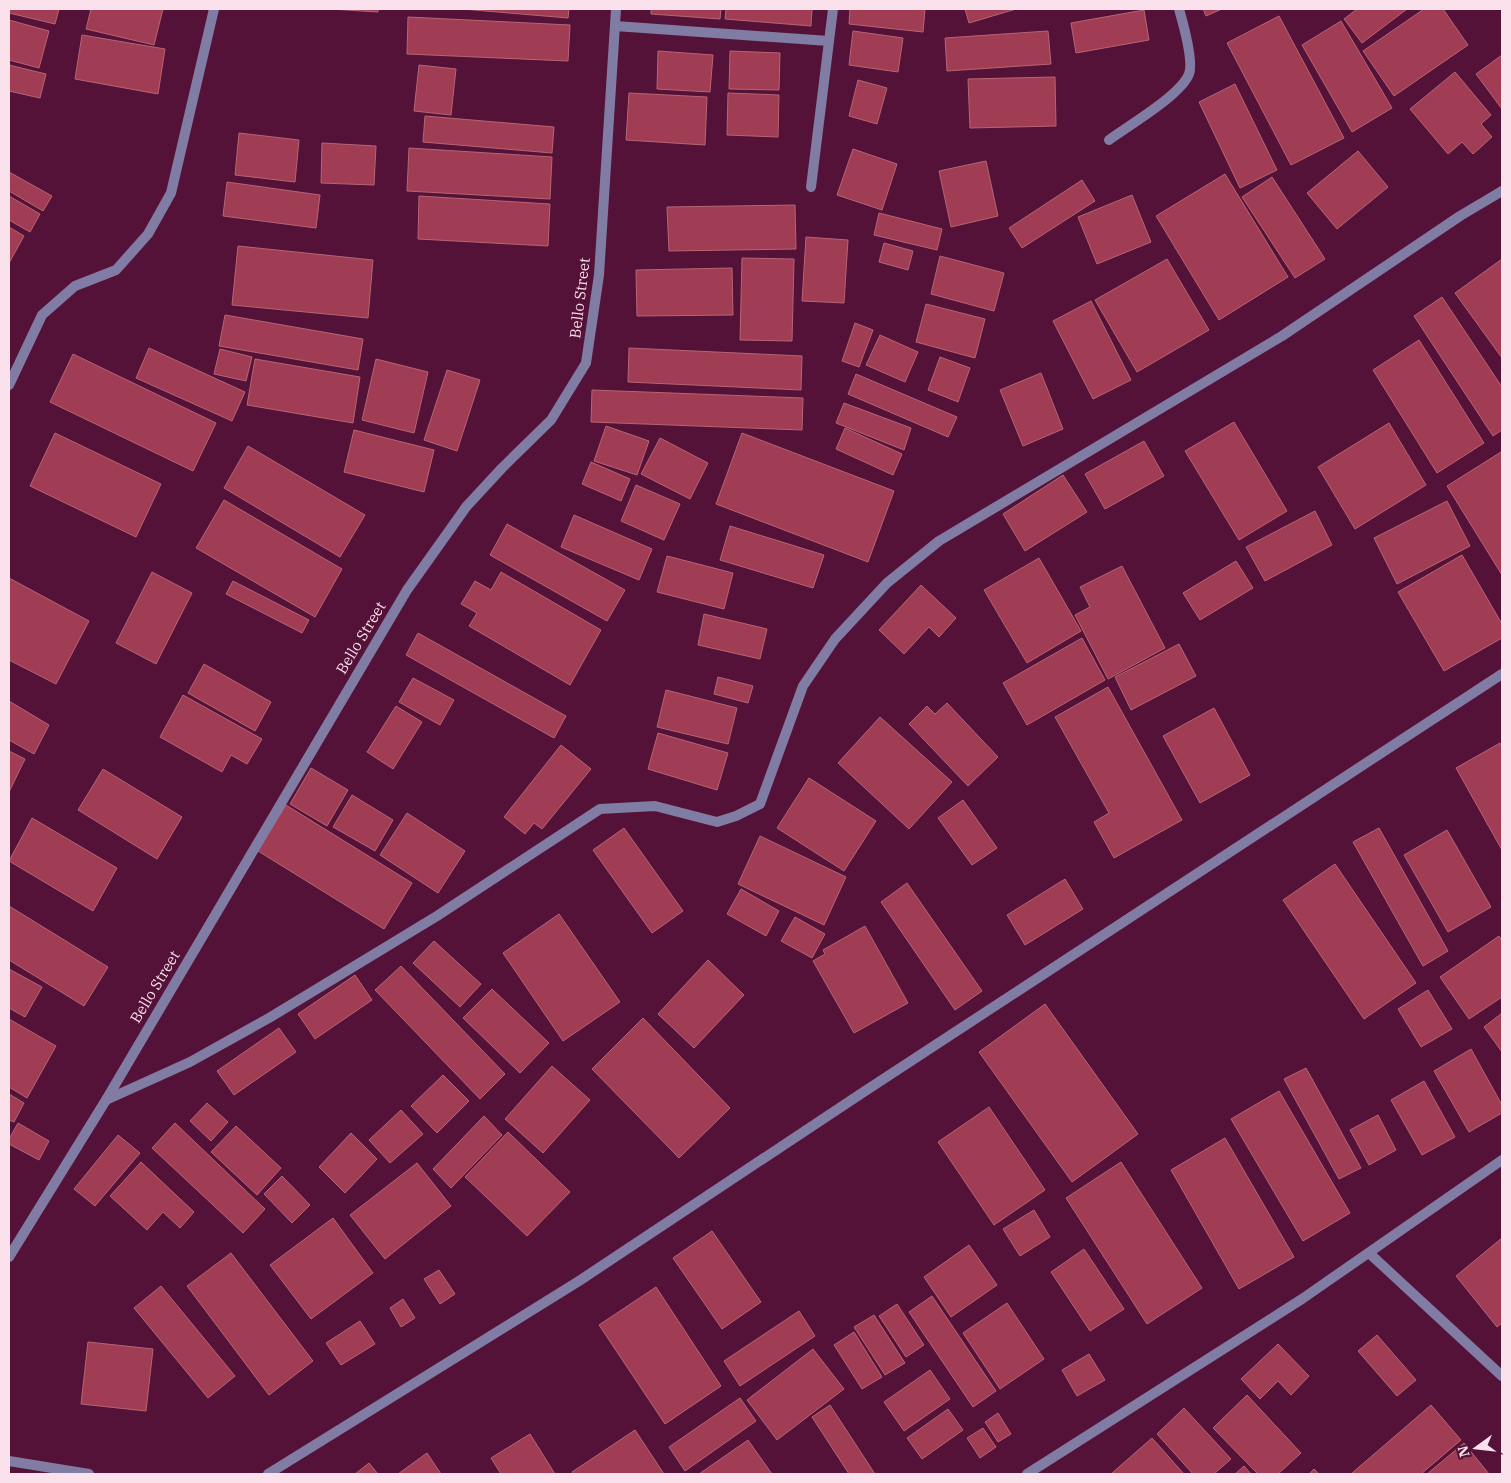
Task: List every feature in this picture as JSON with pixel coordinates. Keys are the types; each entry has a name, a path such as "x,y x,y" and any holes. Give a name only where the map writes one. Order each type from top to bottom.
{"street":[{"path":"9,384 42,315 75,286 116,270 148,234 171,193 214,9"},
{"name":"Bello Street","path":"9,1257 106,1100 407,590 466,508 502,468 551,420 586,363 599,275 616,9"},
{"path":"811,187 833,9"},
{"path":"1109,140 1172,95 1189,73 1188,44 1179,9"},
{"path":"615,26 829,41"},
{"path":"106,1100 190,1062 269,1018 438,916 600,810 655,806 717,822 736,816 760,804 803,686 835,639 887,583 939,541 1282,336 1460,216 1502,191"},
{"path":"268,1474 579,1281 859,1095 1502,674"},
{"path":"1027,1474 1294,1304 1502,1160"},
{"path":"1369,1253 1502,1376"},
{"path":"9,1461 89,1474"}],"building":[{"path":"9,9 59,9 55,24 9,13"},
{"path":"91,9 163,9 154,45 86,29"},
{"path":"330,9 378,9 378,12"},
{"path":"462,9 569,9 568,18"},
{"path":"651,9 721,9 720,19 651,14"},
{"path":"726,9 812,9 811,26 725,19"},
{"path":"850,9 925,9 923,32 849,24"},
{"path":"965,9 1016,9 969,23"},
{"path":"1203,9 1222,9 1206,16"},
{"path":"1357,9 1407,9 1362,43 1344,19"},
{"path":"1424,9 1443,9 1468,45 1394,96 1363,51"},
{"path":"1144,10 1149,40 1076,53 1071,23"},
{"path":"1279,16 1344,138 1291,165 1227,43"},
{"path":"408,17 570,25 568,61 407,54"},
{"path":"9,20 49,31 39,68 9,60"},
{"path":"1341,21 1392,108 1352,132 1302,45"},
{"path":"853,31 903,38 898,72 849,65"},
{"path":"1048,31 1051,64 947,71 945,38"},
{"path":"82,35 165,49 158,94 75,79"},
{"path":"658,51 713,55 710,92 657,89"},
{"path":"730,51 780,53 779,90 729,89"},
{"path":"1502,55 1502,109 1476,74"},
{"path":"9,65 46,74 40,98 9,91"},
{"path":"419,65 456,69 451,115 414,111"},
{"path":"1455,72 1491,115 1481,124 1492,137 1473,154 1462,142 1448,154 1410,109"},
{"path":"1055,77 1056,126 970,128 968,79"},
{"path":"858,80 887,88 877,124 849,116"},
{"path":"1235,84 1277,170 1240,188 1199,102"},
{"path":"629,93 707,97 705,145 626,140"},
{"path":"728,93 779,95 778,137 727,135"},
{"path":"425,116 554,127 552,153 423,142"},
{"path":"239,133 299,140 295,182 235,175"},
{"path":"322,143 376,146 374,185 321,183"},
{"path":"409,148 552,157 550,199 407,191"},
{"path":"853,149 897,164 882,210 837,195"},
{"path":"1358,151 1388,187 1337,229 1307,193"},
{"path":"986,161 998,216 951,227 939,171"},
{"path":"9,172 52,196 43,211 9,191"},
{"path":"1225,174 1288,277 1219,320 1156,216"},
{"path":"1272,177 1325,259 1295,278 1242,197"},
{"path":"1082,180 1095,201 1022,248 1009,228"},
{"path":"227,182 320,195 316,228 223,216"},
{"path":"1132,195 1151,242 1097,264 1078,217"},
{"path":"9,196 40,214 30,232 9,220"},
{"path":"419,196 550,204 548,246 418,239"},
{"path":"795,205 796,249 669,251 667,207"},
{"path":"879,213 942,229 937,250 874,235"},
{"path":"9,227 24,236 9,263"},
{"path":"806,237 848,240 844,303 802,301"},
{"path":"884,243 913,251 908,270 879,262"},
{"path":"238,246 373,260 368,318 232,305"},
{"path":"940,256 1004,273 994,311 931,294"},
{"path":"742,258 794,259 792,341 740,340"},
{"path":"1167,259 1209,330 1137,372 1095,300"},
{"path":"1502,259 1502,358 1455,293"},
{"path":"732,268 733,315 637,316 636,270"},
{"path":"1442,297 1502,387 1502,430 1493,436 1414,316"},
{"path":"1091,301 1131,380 1093,399 1053,321"},
{"path":"926,304 985,319 975,358 916,342"},
{"path":"225,315 363,339 358,370 219,346"},
{"path":"855,323 873,330 859,367 842,361"},
{"path":"880,335 918,352 905,382 866,365"},
{"path":"1419,340 1484,443 1437,473 1373,370"},
{"path":"149,348 245,392 232,421 136,378"},
{"path":"629,348 802,356 801,390 628,382"},
{"path":"220,349 252,357 246,381 214,374"},
{"path":"73,354 216,423 193,471 50,402"},
{"path":"940,357 970,368 958,402 928,390"},
{"path":"255,359 360,377 353,423 247,405"},
{"path":"376,359 428,372 414,433 362,420"},
{"path":"447,370 480,380 457,451 424,440"},
{"path":"1041,373 1063,429 1023,446 1000,390"},
{"path":"856,374 957,417 948,437 848,394"},
{"path":"592,390 803,398 802,430 591,422"},
{"path":"844,403 911,428 904,450 836,423"},
{"path":"1234,422 1287,511 1239,540 1185,451"},
{"path":"1389,423 1426,485 1355,529 1318,467"},
{"path":"606,426 649,441 637,475 594,461"},
{"path":"845,428 902,454 893,475 836,449"},
{"path":"354,430 434,450 424,492 344,472"},
{"path":"55,433 161,484 136,537 30,486"},
{"path":"742,433 894,491 868,562 716,504"},
{"path":"660,438 708,463 690,499 641,474"},
{"path":"1144,441 1164,476 1105,509 1085,474"},
{"path":"248,446 365,515 340,557 224,488"},
{"path":"1501,452 1502,454 1502,575 1447,486"},
{"path":"591,462 630,479 621,501 582,484"},
{"path":"1063,475 1087,512 1025,551 1003,514"},
{"path":"636,485 680,504 664,540 621,521"},
{"path":"224,500 342,569 315,617 196,548"},
{"path":"1447,501 1470,546 1397,584 1374,538"},
{"path":"1315,511 1332,545 1265,581 1246,547"},
{"path":"574,515 652,549 639,580 561,547"},
{"path":"507,524 625,590 607,621 490,555"},
{"path":"730,526 824,555 813,588 720,560"},
{"path":"1462,555 1502,624 1502,638 1444,671 1398,592"},
{"path":"667,556 733,573 724,609 657,592"},
{"path":"1039,558 1081,631 1027,663 984,590"},
{"path":"1236,561 1253,588 1200,620 1183,593"},
{"path":"1122,566 1165,648 1108,679 1075,615 1090,607 1080,587"},
{"path":"152,572 192,593 156,664 116,643"},
{"path":"501,572 601,630 570,685 469,626 477,613 461,604 475,581 491,590"},
{"path":"9,578 89,621 56,684 9,660"},
{"path":"233,581 309,620 302,633 226,594"},
{"path":"921,585 956,618 939,637 929,627 904,654 879,630"},
{"path":"704,614 767,629 760,659 698,645"},
{"path":"418,633 566,716 554,738 406,655"},
{"path":"1082,638 1105,680 1027,725 1003,683"},
{"path":"1179,644 1196,676 1131,710 1115,677"},
{"path":"204,664 271,702 255,731 188,693"},
{"path":"718,677 753,686 748,703 714,694"},
{"path":"413,678 454,700 440,725 399,702"},
{"path":"1108,687 1182,820 1114,858 1094,822 1109,813 1055,717"},
{"path":"666,690 737,708 728,744 657,727"},
{"path":"183,695 262,739 247,764 231,755 222,772 160,737"},
{"path":"9,701 49,725 34,754 9,740"},
{"path":"947,703 998,757 968,786 909,724 927,706 935,714"},
{"path":"396,706 422,722 393,769 367,752"},
{"path":"1214,708 1250,775 1200,803 1163,736"},
{"path":"880,717 952,782 909,829 838,763"},
{"path":"658,733 728,753 717,790 648,769"},
{"path":"1500,743 1502,748 1502,850 1456,768"},
{"path":"561,745 591,769 542,829 534,823 525,834 504,817"},
{"path":"9,751 25,759 9,792"},
{"path":"311,768 348,790 327,826 290,804"},
{"path":"103,769 182,817 157,859 78,810"},
{"path":"809,778 876,821 844,871 777,828"},
{"path":"352,795 393,820 375,851 333,827"},
{"path":"963,800 997,848 972,865 938,818"},
{"path":"286,805 412,883 384,929 258,851"},
{"path":"407,813 465,851 438,893 380,855"},
{"path":"32,818 117,868 93,911 9,861"},
{"path":"624,828 683,911 652,933 593,850"},
{"path":"1379,828 1448,951 1423,966 1353,842"},
{"path":"1447,830 1491,907 1448,932 1404,855"},
{"path":"760,836 846,877 824,925 738,884"},
{"path":"1335,864 1416,983 1364,1019 1283,900"},
{"path":"1065,879 1083,909 1025,945 1007,915"},
{"path":"907,883 982,991 955,1010 881,902"},
{"path":"741,889 779,911 766,936 727,914"},
{"path":"9,906 108,967 84,1006 9,960"},
{"path":"559,914 620,1002 563,1041 503,953"},
{"path":"795,917 825,934 812,958 781,941"},
{"path":"865,926 908,1003 854,1033 813,961 825,954 823,950"},
{"path":"1499,936 1502,941 1502,997 1469,1019 1440,977"},
{"path":"434,941 481,984 460,1007 413,963"},
{"path":"708,960 744,995 694,1048 658,1014"},
{"path":"401,966 505,1074 480,1099 375,990"},
{"path":"9,969 42,987 25,1017 9,1008"},
{"path":"355,975 372,1000 315,1039 298,1014"},
{"path":"492,989 549,1043 520,1073 463,1018"},
{"path":"1428,990 1452,1029 1421,1047 1398,1009"},
{"path":"1045,1004 1138,1134 1072,1182 979,1052"},
{"path":"1502,1013 1502,1052 1484,1027"},
{"path":"643,1018 730,1108 679,1158 592,1069"},
{"path":"9,1019 56,1046 27,1098 9,1087"},
{"path":"279,1028 296,1052 234,1095 217,1071"},
{"path":"1471,1049 1502,1105 1502,1113 1469,1132 1434,1071"},
{"path":"552,1066 590,1100 543,1153 505,1119"},
{"path":"1306,1068 1361,1168 1339,1179 1284,1079"},
{"path":"443,1075 469,1101 437,1133 411,1106"},
{"path":"1424,1081 1455,1137 1422,1155 1391,1100"},
{"path":"1279,1091 1350,1213 1303,1241 1231,1119"},
{"path":"9,1094 24,1103 14,1122 9,1120"},
{"path":"207,1103 228,1122 211,1141 190,1121"},
{"path":"989,1107 1045,1190 994,1225 938,1142"},
{"path":"401,1110 423,1134 390,1163 369,1140"},
{"path":"1378,1115 1396,1150 1369,1165 1350,1130"},
{"path":"484,1116 502,1135 451,1188 433,1169"},
{"path":"18,1123 49,1141 39,1160 9,1144 9,1139"},
{"path":"175,1123 265,1209 243,1233 152,1148"},
{"path":"236,1126 281,1168 257,1195 211,1152"},
{"path":"508,1132 570,1192 527,1236 465,1177"},
{"path":"351,1133 377,1159 345,1193 319,1167"},
{"path":"118,1135 140,1153 95,1206 74,1189"},
{"path":"1225,1138 1294,1257 1239,1289 1171,1170"},
{"path":"141,1162 194,1212 180,1228 163,1212 147,1230 110,1196"},
{"path":"1121,1162 1202,1288 1147,1324 1066,1198"},
{"path":"417,1163 451,1206 385,1259 350,1215"},
{"path":"282,1176 310,1205 292,1223 264,1194"},
{"path":"1034,1210 1050,1237 1020,1256 1003,1229"},
{"path":"333,1218 373,1273 311,1319 270,1265"},
{"path":"712,1231 761,1302 722,1329 673,1258"},
{"path":"1502,1238 1502,1323 1497,1327 1456,1276"},
{"path":"969,1245 997,1285 951,1317 924,1277"},
{"path":"1084,1249 1124,1309 1090,1331 1051,1272"},
{"path":"231,1253 313,1361 269,1395 187,1286"},
{"path":"439,1270 455,1294 440,1304 424,1279"},
{"path":"161,1286 235,1376 208,1398 134,1308"},
{"path":"656,1287 721,1386 665,1424 599,1325"},
{"path":"932,1296 996,1391 973,1407 909,1312"},
{"path":"403,1299 415,1318 401,1327 390,1308"},
{"path":"1007,1303 1044,1359 1000,1389 963,1333"},
{"path":"897,1304 924,1345 906,1357 879,1316"},
{"path":"799,1311 815,1336 740,1386 724,1361"},
{"path":"874,1315 905,1363 885,1375 854,1327"},
{"path":"360,1321 375,1344 341,1365 326,1343"},
{"path":"854,1332 882,1377 862,1389 834,1345"},
{"path":"1377,1335 1416,1380 1397,1396 1358,1351"},
{"path":"88,1342 153,1349 146,1411 81,1404"},
{"path":"1278,1344 1309,1376 1291,1395 1278,1381 1260,1399 1241,1379"},
{"path":"813,1349 844,1389 777,1440 747,1400"},
{"path":"1089,1354 1105,1380 1077,1396 1062,1370"},
{"path":"930,1370 950,1399 904,1431 884,1402"},
{"path":"1247,1395 1301,1453 1278,1474 1258,1474 1213,1428"},
{"path":"740,1398 756,1421 685,1471 669,1447"},
{"path":"830,1405 875,1474 849,1474 812,1417"},
{"path":"1431,1405 1461,1440 1421,1474 1351,1474"},
{"path":"1184,1408 1231,1459 1214,1474 1193,1474 1157,1434"},
{"path":"948,1409 963,1430 922,1459 907,1438"},
{"path":"998,1413 1011,1434 998,1442 985,1422"},
{"path":"983,1428 996,1447 980,1458 967,1438"},
{"path":"635,1430 664,1474 573,1474 572,1472"},
{"path":"530,1434 555,1474 501,1474 491,1458"},
{"path":"1152,1438 1184,1474 1111,1474"},
{"path":"748,1440 772,1474 699,1474"},
{"path":"1464,1443 1489,1474 1427,1474"},
{"path":"427,1453 441,1474 398,1474"},
{"path":"369,1463 378,1474 355,1474"},
{"path":"1244,1466 1251,1474 1235,1474"},
{"path":"1314,1469 1319,1474 1309,1474"}]}
